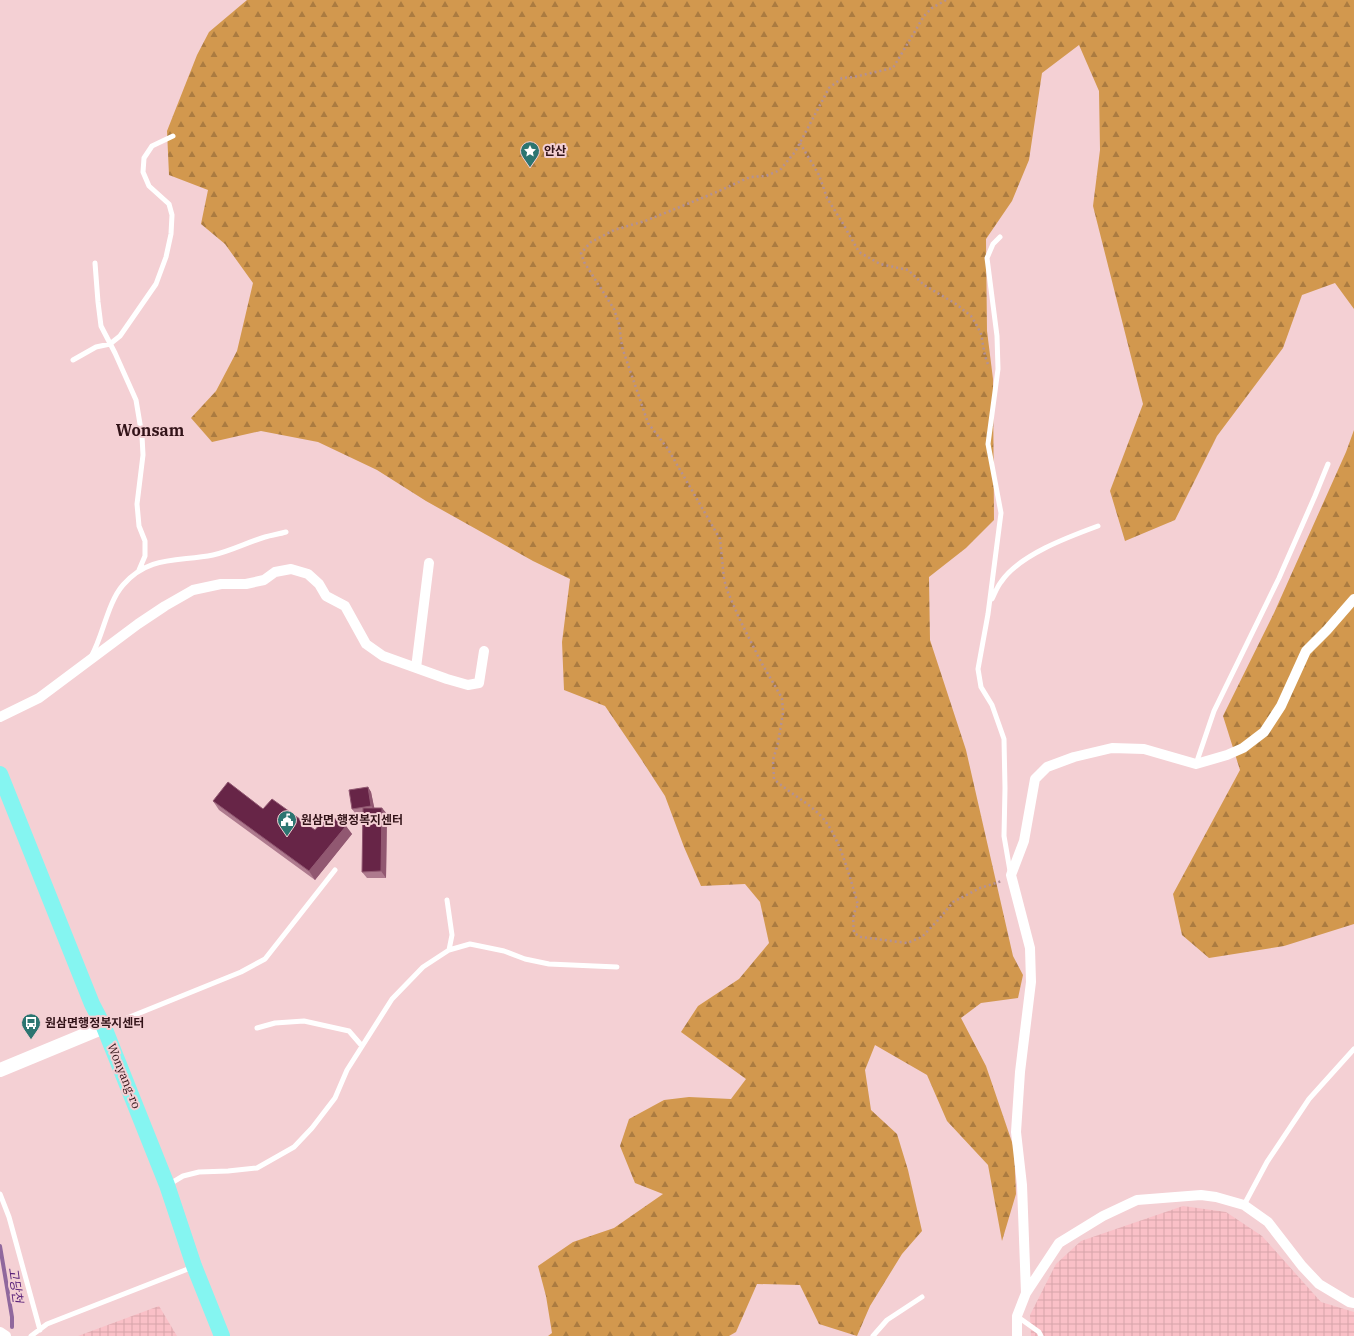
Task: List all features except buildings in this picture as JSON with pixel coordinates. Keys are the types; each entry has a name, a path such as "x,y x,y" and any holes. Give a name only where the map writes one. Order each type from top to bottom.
{"main road":[{"name":"Wonyang-ro","path":"2,785 92,1004 104,1027 167,1185 194,1266 222,1336"}],"street":[{"path":"416,668 429,563"},
{"path":"0,717 39,698 138,624 193,590 221,584 246,584 258,582 264,580 275,572 291,569 308,574 319,584 326,596 345,606 366,644 383,656 468,685 479,683 484,651"},
{"path":"1026,1293 1022,1185 1016,1132 1020,1072 1031,982 1030,948 1012,877 1024,841 1035,778 1047,767 1074,757 1112,748 1144,749 1196,764 1227,755 1243,748 1264,732 1281,706 1306,651 1354,599"},
{"path":"0,1070 104,1027"},
{"path":"1017,1336 1017,1316 1026,1293 1059,1243 1103,1216 1137,1200 1201,1195 1216,1197 1244,1205 1268,1222 1302,1266 1319,1284 1349,1302 1354,1303"},
{"path":"0,1332 6,1336"}],"lane":[{"path":"73,360 96,347 110,344 120,336 156,284 166,257 171,234 172,215 169,204 149,186 143,172 144,158 152,146 173,136"},
{"path":"1000,237 993,244 987,258 997,336 997,374 988,444 1001,513 990,603 978,669 981,687 992,705 1004,739 1004,836 1012,877"},
{"path":"89,662 98,644 114,600 122,586 139,570 146,556 145,541 139,526 137,504 143,455 142,436 136,400 101,326 96,263"},
{"path":"1196,764 1214,711 1279,578 1328,464"},
{"path":"990,603 1001,582 1022,561 1069,536 1098,526"},
{"path":"139,570 158,562 213,555 265,537 286,532"},
{"path":"104,1027 234,975 265,959 335,870"},
{"path":"448,900 452,934 449,950"},
{"path":"167,1185 183,1176 198,1172 256,1168 294,1148 312,1128 335,1098 347,1070 392,999 423,968 449,950 470,944 504,950 525,959 549,964 617,967"},
{"path":"257,1028 275,1023 304,1021 349,1031 362,1046"},
{"path":"1244,1205 1267,1162 1309,1099 1354,1049"},
{"path":"0,1194 9,1217 40,1330"},
{"path":"31,1336 47,1324 194,1266"},
{"path":"873,1336 887,1320 922,1297"},
{"path":"1017,1316 1039,1332 1041,1336"}],"path":[{"path":"946,0 932,8 924,16 893,68 854,78 842,78 829,88 795,152 780,170 766,176 750,177 645,221 614,230 591,242 581,253 584,262 614,308 619,324 622,348 648,424 668,449 720,538 724,579 728,590 739,618 761,662 782,698 783,713 778,743 773,760 774,779 782,787 818,813 830,828 838,845 858,905 853,918 854,933 861,937 907,943 922,937 953,902 980,888 1012,877"},
{"path":"800,143 819,175 826,198 842,222 858,252 880,264 908,270 924,285 956,304 970,316 981,334 988,366 997,374"}],"shaded area":[{"path":"1183,1206 1226,1212 1262,1236 1321,1302 1354,1312 1354,1336 1031,1336 1030,1315 1056,1264 1081,1241"},
{"path":"159,1306 177,1336 78,1336"}],"green space":[{"path":"247,0 1354,0 1354,309 1335,283 1302,295 1283,348 1217,436 1175,520 1125,541 1110,491 1143,404 1093,206 1100,150 1099,91 1079,45 1042,73 1029,160 1012,201 986,239 987,331 993,379 994,520 966,548 929,577 930,640 966,750 1013,956 1023,975 1018,998 981,1003 961,1018 986,1066 1014,1148 1016,1194 1002,1241 988,1165 947,1121 927,1075 875,1045 865,1070 871,1110 897,1134 908,1170 922,1231 902,1254 870,1306 857,1336 819,1324 800,1285 757,1284 736,1332 729,1336 548,1336 552,1333 546,1296 538,1266 573,1242 614,1228 663,1194 635,1183 620,1146 629,1119 664,1100 689,1097 731,1099 746,1079 681,1032 698,1006 739,979 769,943 760,902 745,884 701,886 684,847 665,796 605,706 564,690 562,642 570,579 533,561 426,501 377,470 318,442 261,431 212,442 191,418 216,391 237,351 253,283 225,244 201,224 208,190 169,175 167,131 197,55 209,32"},
{"path":"1354,430 1354,924 1284,946 1209,958 1182,935 1173,894 1240,770 1223,716 1274,613 1346,452"}],"waterway":[{"name":"고당천","path":"0,1246 12,1317 12,1327"}],"place":[{"name":"안산","path":"530,168"},
{"name":"원삼면 행정복지센터","path":"287,837"},
{"name":"원삼면행정복지센터","path":"31,1040"}],"district":[{"name":"Wonsam","path":"150,430"}]}
